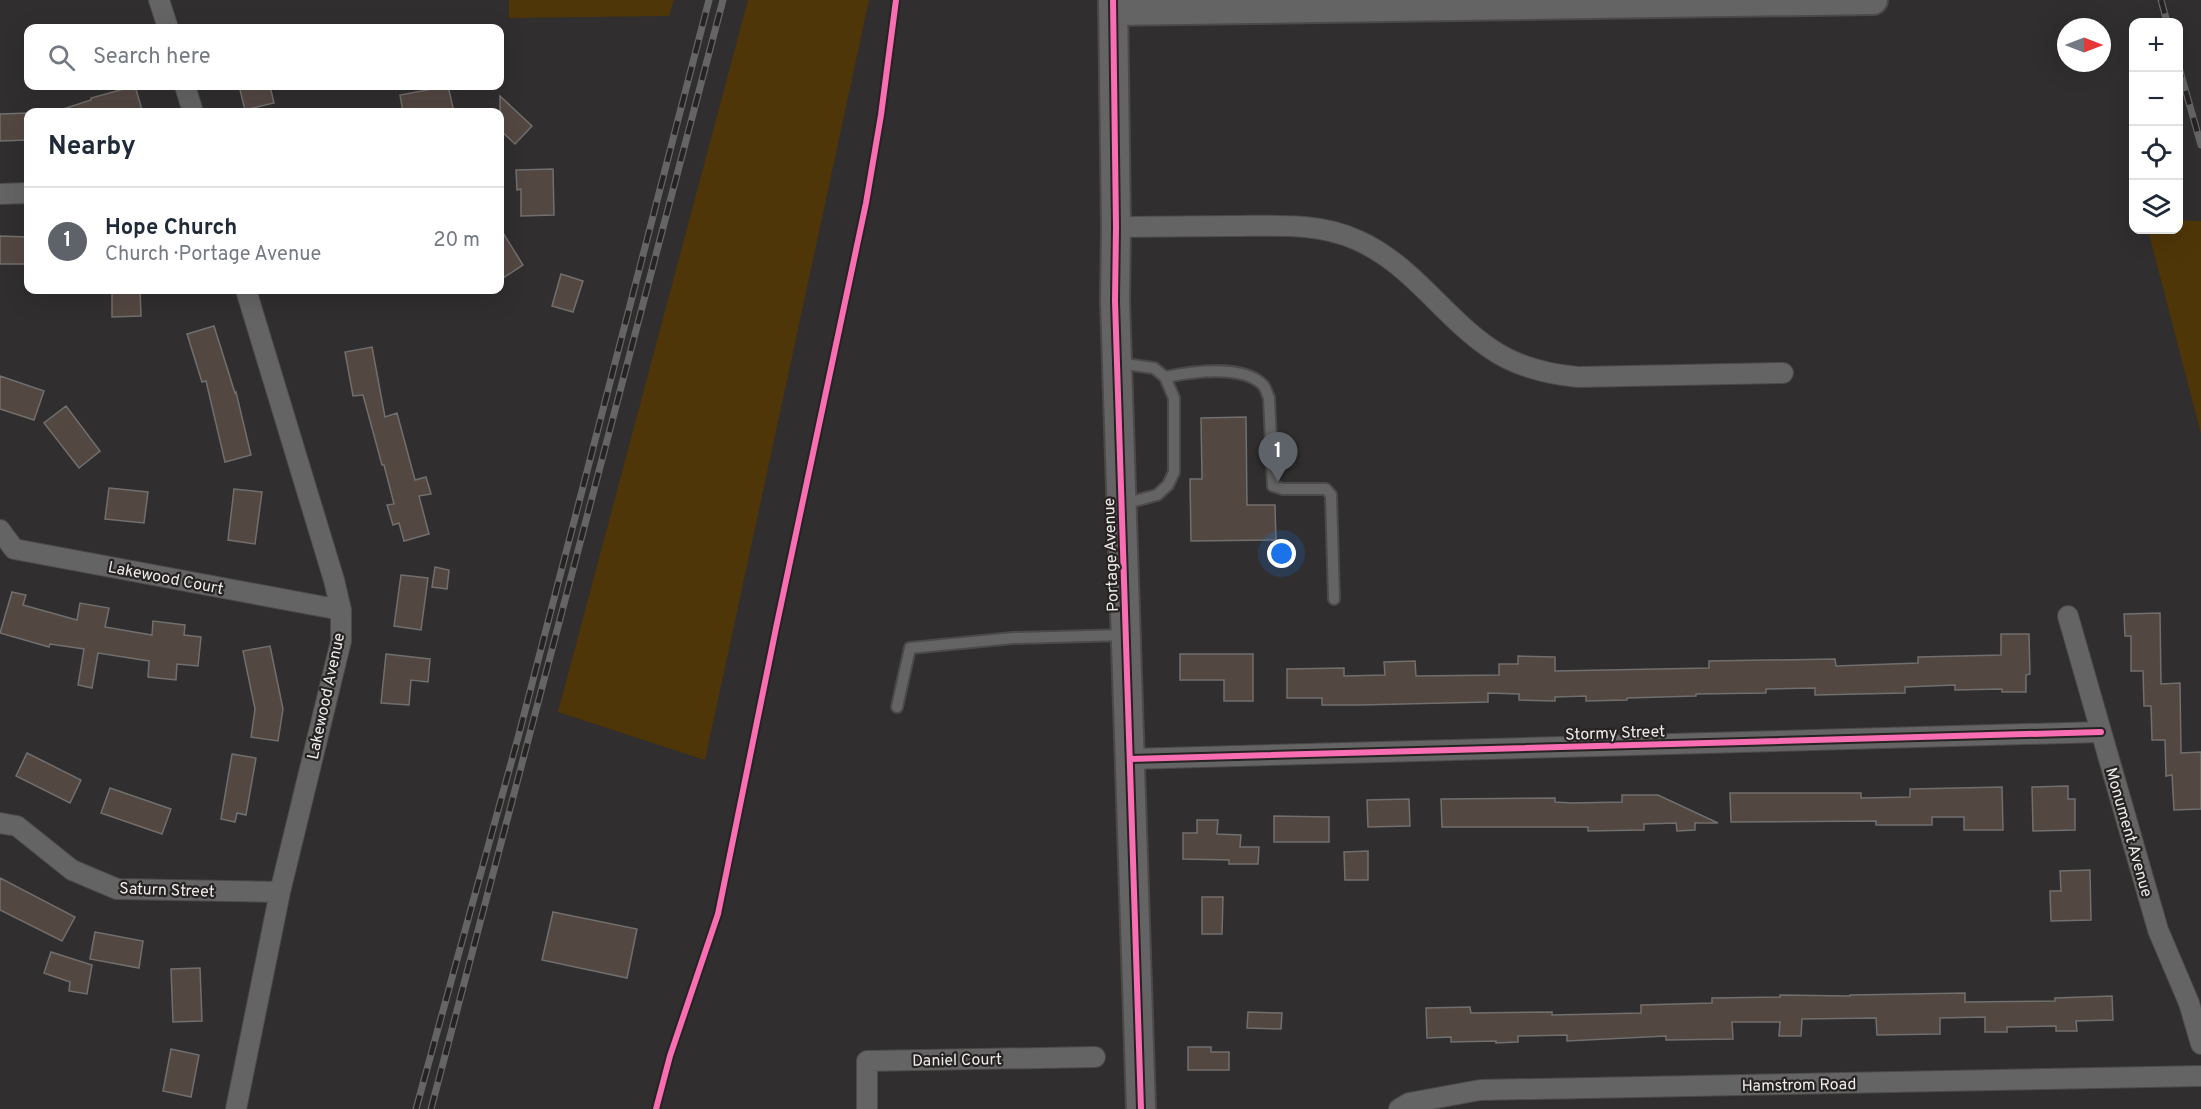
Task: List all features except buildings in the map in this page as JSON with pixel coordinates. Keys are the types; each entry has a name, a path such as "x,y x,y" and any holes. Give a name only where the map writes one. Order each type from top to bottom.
{"street":[{"path":"159,0 167,24"},
{"path":"1113,5 1873,0"},
{"name":"Portage Avenue","path":"1113,5 1115,301 1141,1109"},
{"path":"186,90 192,108"},
{"path":"0,194 24,193"},
{"path":"1116,227 1297,226 1345,235 1366,244 1394,261 1490,349 1521,365 1546,373 1578,377 1784,373"},
{"name":"Lakewood Avenue","path":"236,1109 280,892 340,641 340,610 334,580 247,294"},
{"name":"Lakewood Court","path":"0,530 14,549 340,610"},
{"name":"Monument Avenue","path":"2068,616 2158,930 2189,1003 2201,1044"},
{"name":"Stormy Street","path":"1130,759 2101,732"},
{"name":"Saturn Street","path":"0,822 17,826 72,870 117,889 280,892"},
{"name":"Daniel Court","path":"867,1109 867,1061 1095,1057"},
{"name":"Hamstrom Road","path":"1399,1109 1409,1103 1480,1090 2201,1076"}],"lane":[{"path":"1117,363 1154,368 1165,377 1174,398 1174,472 1168,485 1157,495 1122,505"},
{"path":"1165,377 1206,370 1248,375 1264,385 1269,398 1273,486 1283,489 1326,489 1331,495 1334,599"},
{"path":"897,707 910,648 1013,638 1126,635"}],"shaded area":[{"path":"509,0 674,0 669,16 509,18"},
{"path":"748,0 869,0 705,760 558,712"},
{"path":"2183,220 2201,221 2201,434 2149,234 2183,234"}],"railway":[{"path":"416,1109 519,734 709,0"},
{"path":"431,1109 723,0"},
{"path":"2161,0 2166,18"},
{"path":"2180,72 2201,145"}],"cycle path":[{"path":"656,1109 670,1056 718,914 866,203 881,115 896,0"},
{"path":"1113,0 1115,301 1141,1109"},
{"path":"1130,759 2101,732"}],"place":[{"name":"Hope Church","path":"1278,482"}]}
